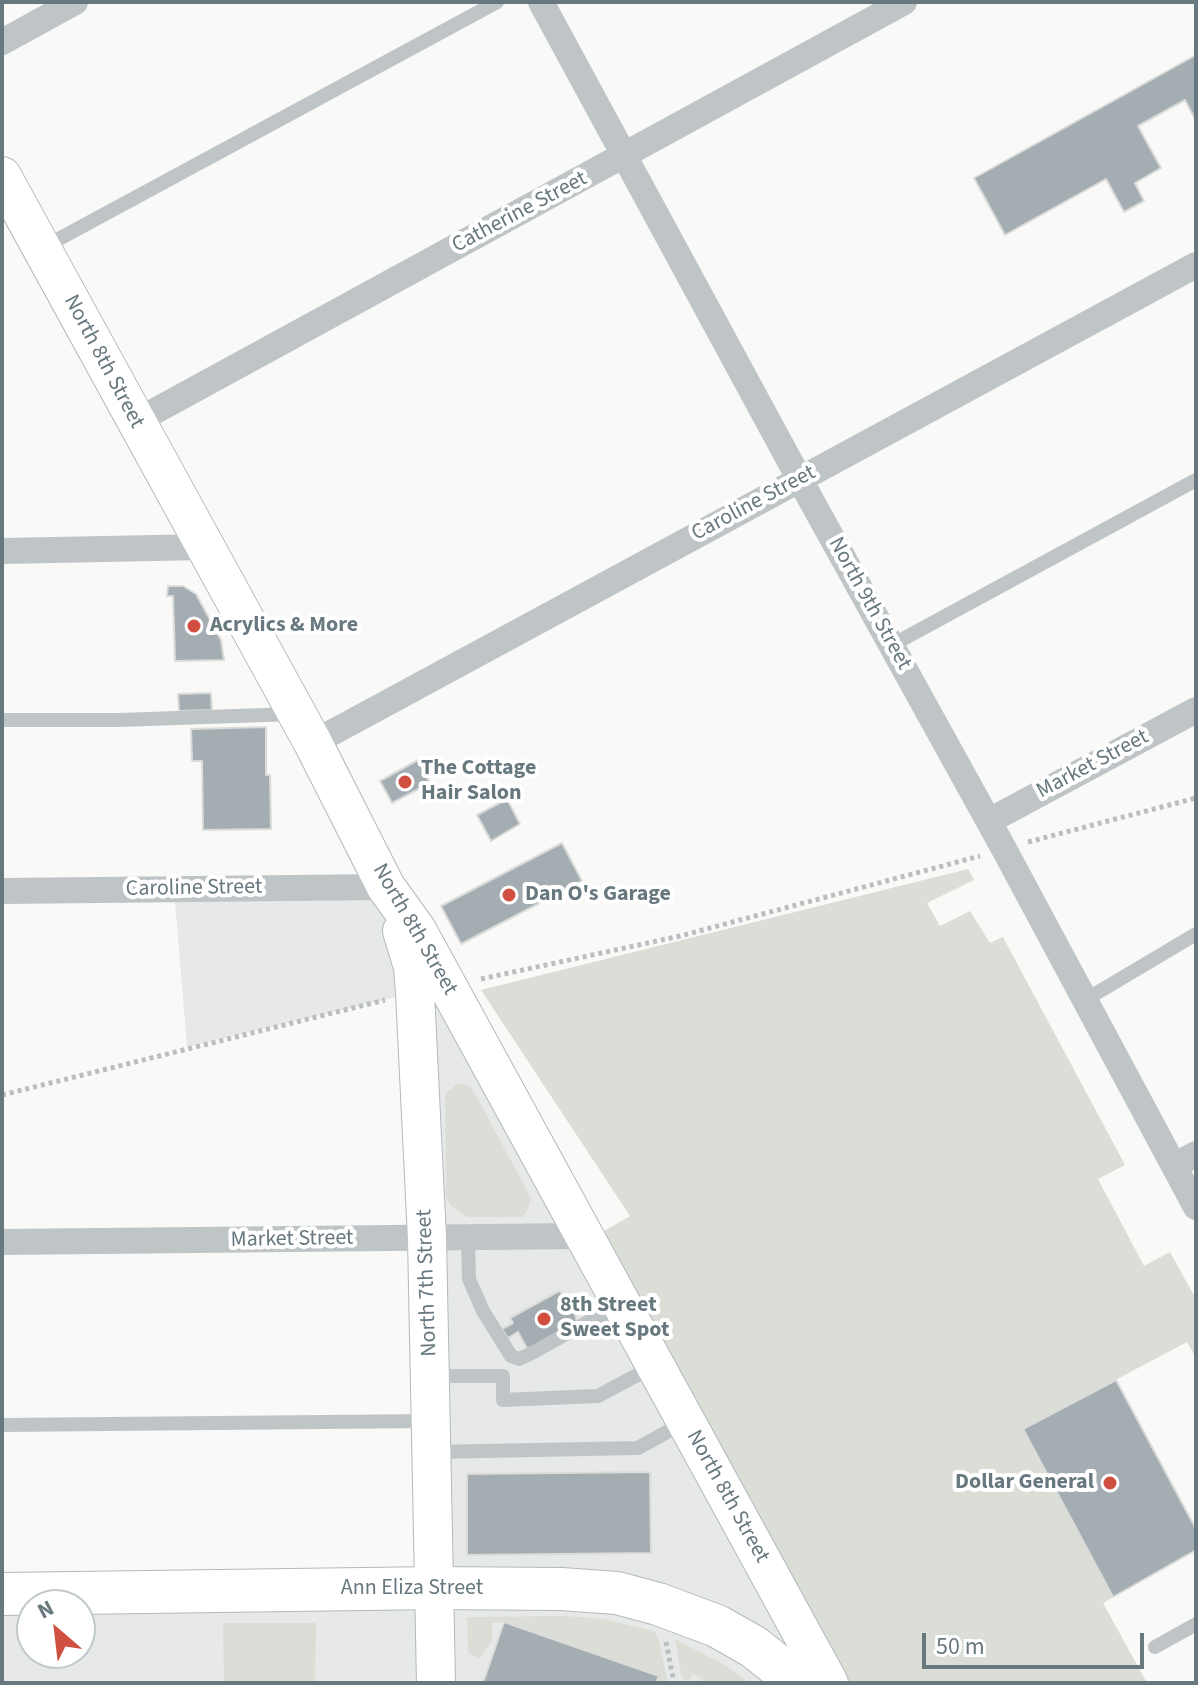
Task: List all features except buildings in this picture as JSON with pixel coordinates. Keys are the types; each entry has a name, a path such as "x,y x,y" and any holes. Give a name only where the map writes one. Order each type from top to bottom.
{"main road":[{"name":"Ann Eliza Street","path":"2,1594 435,1588 561,1589 617,1593 717,1626 754,1647 799,1683"}],"street":[{"path":"2,42 75,2"},
{"name":"North 9th Street","path":"541,2 1085,1000 1185,1160 1196,1207"},
{"name":"Catherine Street","path":"135,422 904,2"},
{"name":"North 8th Street","path":"7,194 42,248 305,728 386,887"},
{"name":"Caroline Street","path":"305,728 800,480 1196,265"},
{"path":"2,551 205,547"},
{"name":"Market Street","path":"989,821 1196,710"},
{"name":"Caroline Street","path":"2,891 386,887"},
{"name":"North 7th Street","path":"386,887 408,947 431,990 427,1238 436,1683"},
{"name":"North 8th Street","path":"431,990 582,1236 829,1683"},
{"name":"Market Street","path":"2,1242 582,1236"}],"lane":[{"path":"42,248 497,2"},
{"path":"892,645 1196,480"},
{"path":"2,720 119,720 305,728"},
{"path":"1085,1000 1196,934"},
{"path":"468,1238 469,1279 483,1311 511,1356 519,1359 622,1307"},
{"path":"431,1376 503,1376 503,1400 598,1396 654,1366"},
{"path":"2,1425 432,1436 638,1448 686,1422"},
{"path":"1155,1647 1196,1624"}],"path":[{"path":"2,1095 431,990 680,936 1196,798"},
{"path":"664,1630 674,1683"}],"shaded area":[{"path":"968,869 974,880 927,903 940,926 970,911 990,943 1003,937 1125,1165 1098,1179 1144,1266 1170,1252 1196,1299 1196,1358 1187,1342 1023,1429 1113,1597 1103,1603 1147,1683 849,1683 604,1231 630,1216 481,990"},
{"path":"386,887 824,1683 2,1683 2,1594 16,1594 16,1669 96,1669 96,1593 434,1588 414,993 187,1047 174,889"},
{"path":"457,1084 468,1085 473,1090 531,1198 522,1217 468,1217 450,1205 446,1196 445,1094"},
{"path":"566,1616 604,1619 654,1631 668,1683 656,1683 658,1676 505,1622 492,1623 492,1641 481,1657 468,1652 467,1617"},
{"path":"223,1623 316,1623 315,1683 224,1683"},
{"path":"675,1639 725,1665 749,1683 701,1683 702,1678 692,1674 689,1682 682,1678"}],"place":[{"name":"Acrylics & More","path":"194,626"},
{"name":"The Cottage Hair Salon","path":"405,782"},
{"name":"Dan O's Garage","path":"509,895"},
{"name":"8th Street Sweet Spot","path":"544,1319"},
{"name":"Dollar General","path":"1110,1483"}]}
